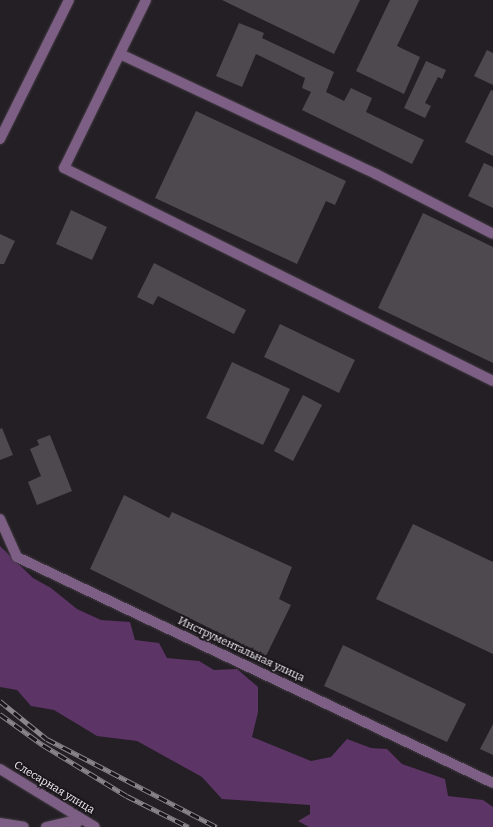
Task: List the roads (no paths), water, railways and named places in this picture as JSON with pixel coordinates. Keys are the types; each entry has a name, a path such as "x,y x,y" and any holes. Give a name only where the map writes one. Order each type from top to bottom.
{"street":[{"path":"0,139 69,0"},
{"path":"146,0 64,168 493,381"},
{"path":"120,54 376,174 493,234"},
{"name":"Инструментальная улица","path":"0,519 17,558 493,783"},
{"name":"Слесарная улица","path":"0,769 77,823 96,827"},
{"path":"0,823 24,827"},
{"path":"46,827 77,823"}],"railway":[{"path":"0,701 47,739 217,827"},
{"path":"0,714 43,745 127,796 189,827"}]}
